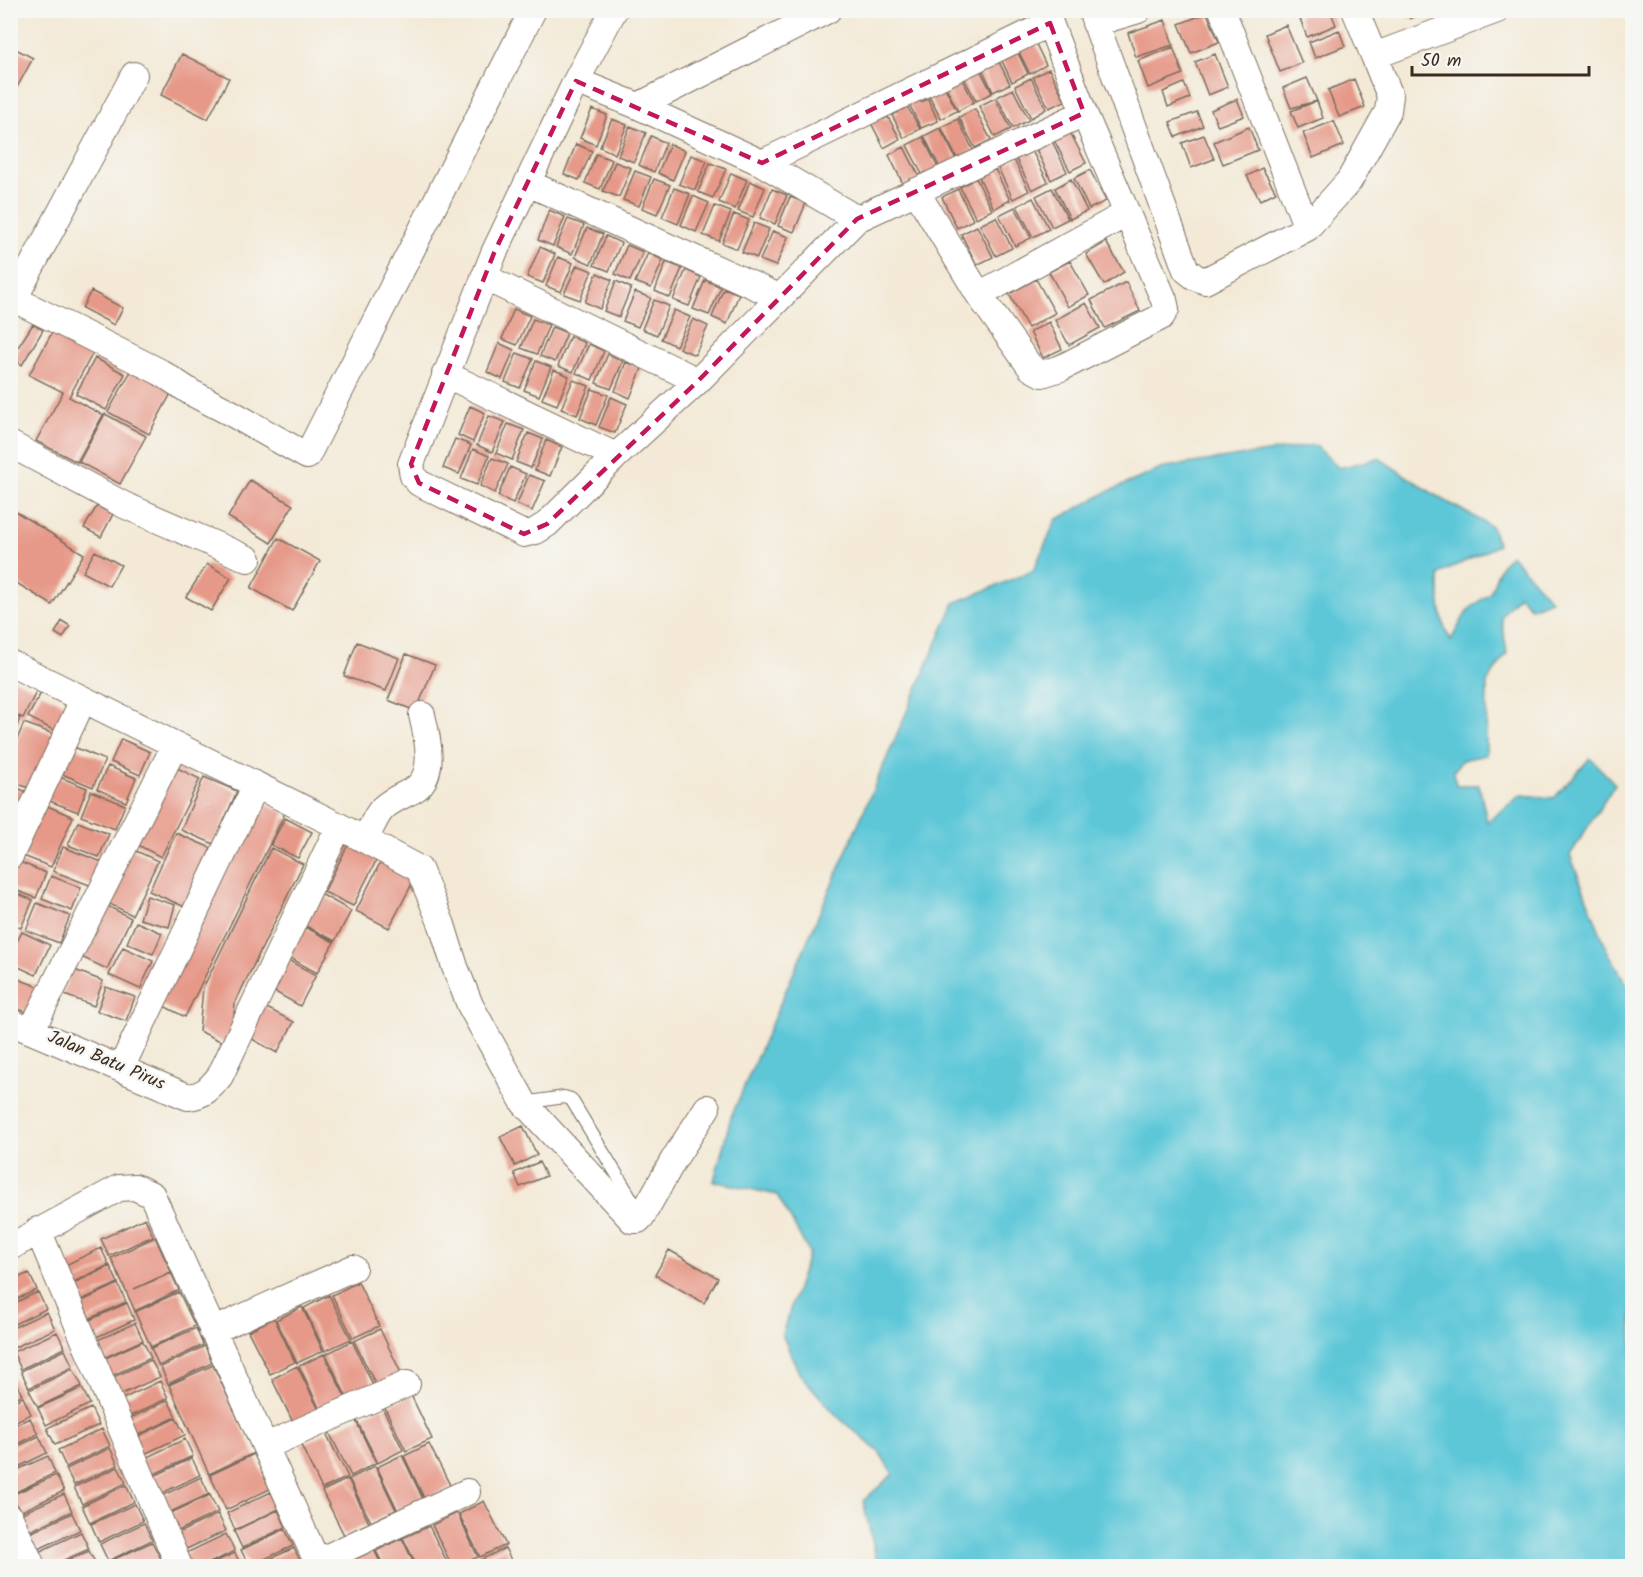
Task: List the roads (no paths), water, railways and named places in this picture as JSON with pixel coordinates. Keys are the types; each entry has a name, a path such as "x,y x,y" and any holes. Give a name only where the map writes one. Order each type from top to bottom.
{"street":[{"path":"134,75 12,298 160,372 192,393 307,456 533,10"},
{"path":"614,10 576,81 484,277 411,464 413,476 419,483 524,534 536,531 547,524 616,456 698,381 857,219 1084,113"},
{"path":"638,106 828,10"},
{"path":"1137,10 1093,17 1186,270 1194,277 1205,281 1307,228 1348,181 1388,111 1390,96 1355,10"},
{"path":"1222,10 1307,228"},
{"path":"1374,56 1497,10"},
{"path":"762,163 1047,17 1084,113 1166,309 1161,317 1061,368 1042,374 1031,368 979,295 916,190"},
{"path":"576,81 638,106 762,163 857,219"},
{"path":"528,183 779,297"},
{"path":"979,295 1126,214"},
{"path":"484,277 698,381"},
{"path":"445,374 616,456"},
{"path":"10,444 124,505 248,559"},
{"path":"10,663 339,826 371,828 419,869 442,925 454,967 470,1005 524,1103 632,1220 638,1220 642,1216 674,1159 707,1108"},
{"path":"10,856 84,700"},
{"path":"371,828 388,804 421,784 425,776 428,762 428,739 422,715"},
{"path":"21,1026 175,745"},
{"path":"121,1068 256,785"},
{"name":"Jalan Batu Pirus","path":"21,1026 188,1096 201,1095 209,1090 220,1076 339,826"},
{"path":"10,1247 119,1188 135,1187 152,1195 318,1564 467,1492"},
{"path":"38,1230 179,1566"},
{"path":"212,1331 354,1269"},
{"path":"266,1446 407,1384"},
{"path":"10,1518 32,1566"}],"lane":[{"path":"524,1103 564,1097 571,1099 642,1216"}],"water":[{"path":"1315,445 1339,468 1379,458 1435,495 1492,527 1498,545 1439,574 1442,617 1451,640 1467,611 1490,593 1501,565 1511,555 1551,600 1531,608 1519,595 1501,616 1507,653 1487,682 1486,755 1462,760 1454,771 1456,785 1479,785 1487,822 1521,795 1554,798 1590,758 1615,784 1570,855 1607,950 1632,994 1632,1566 878,1566 863,1501 893,1474 880,1453 837,1416 799,1373 782,1334 809,1252 777,1195 714,1181 731,1117 954,603 1033,571 1056,520 1107,492 1166,467"}]}
